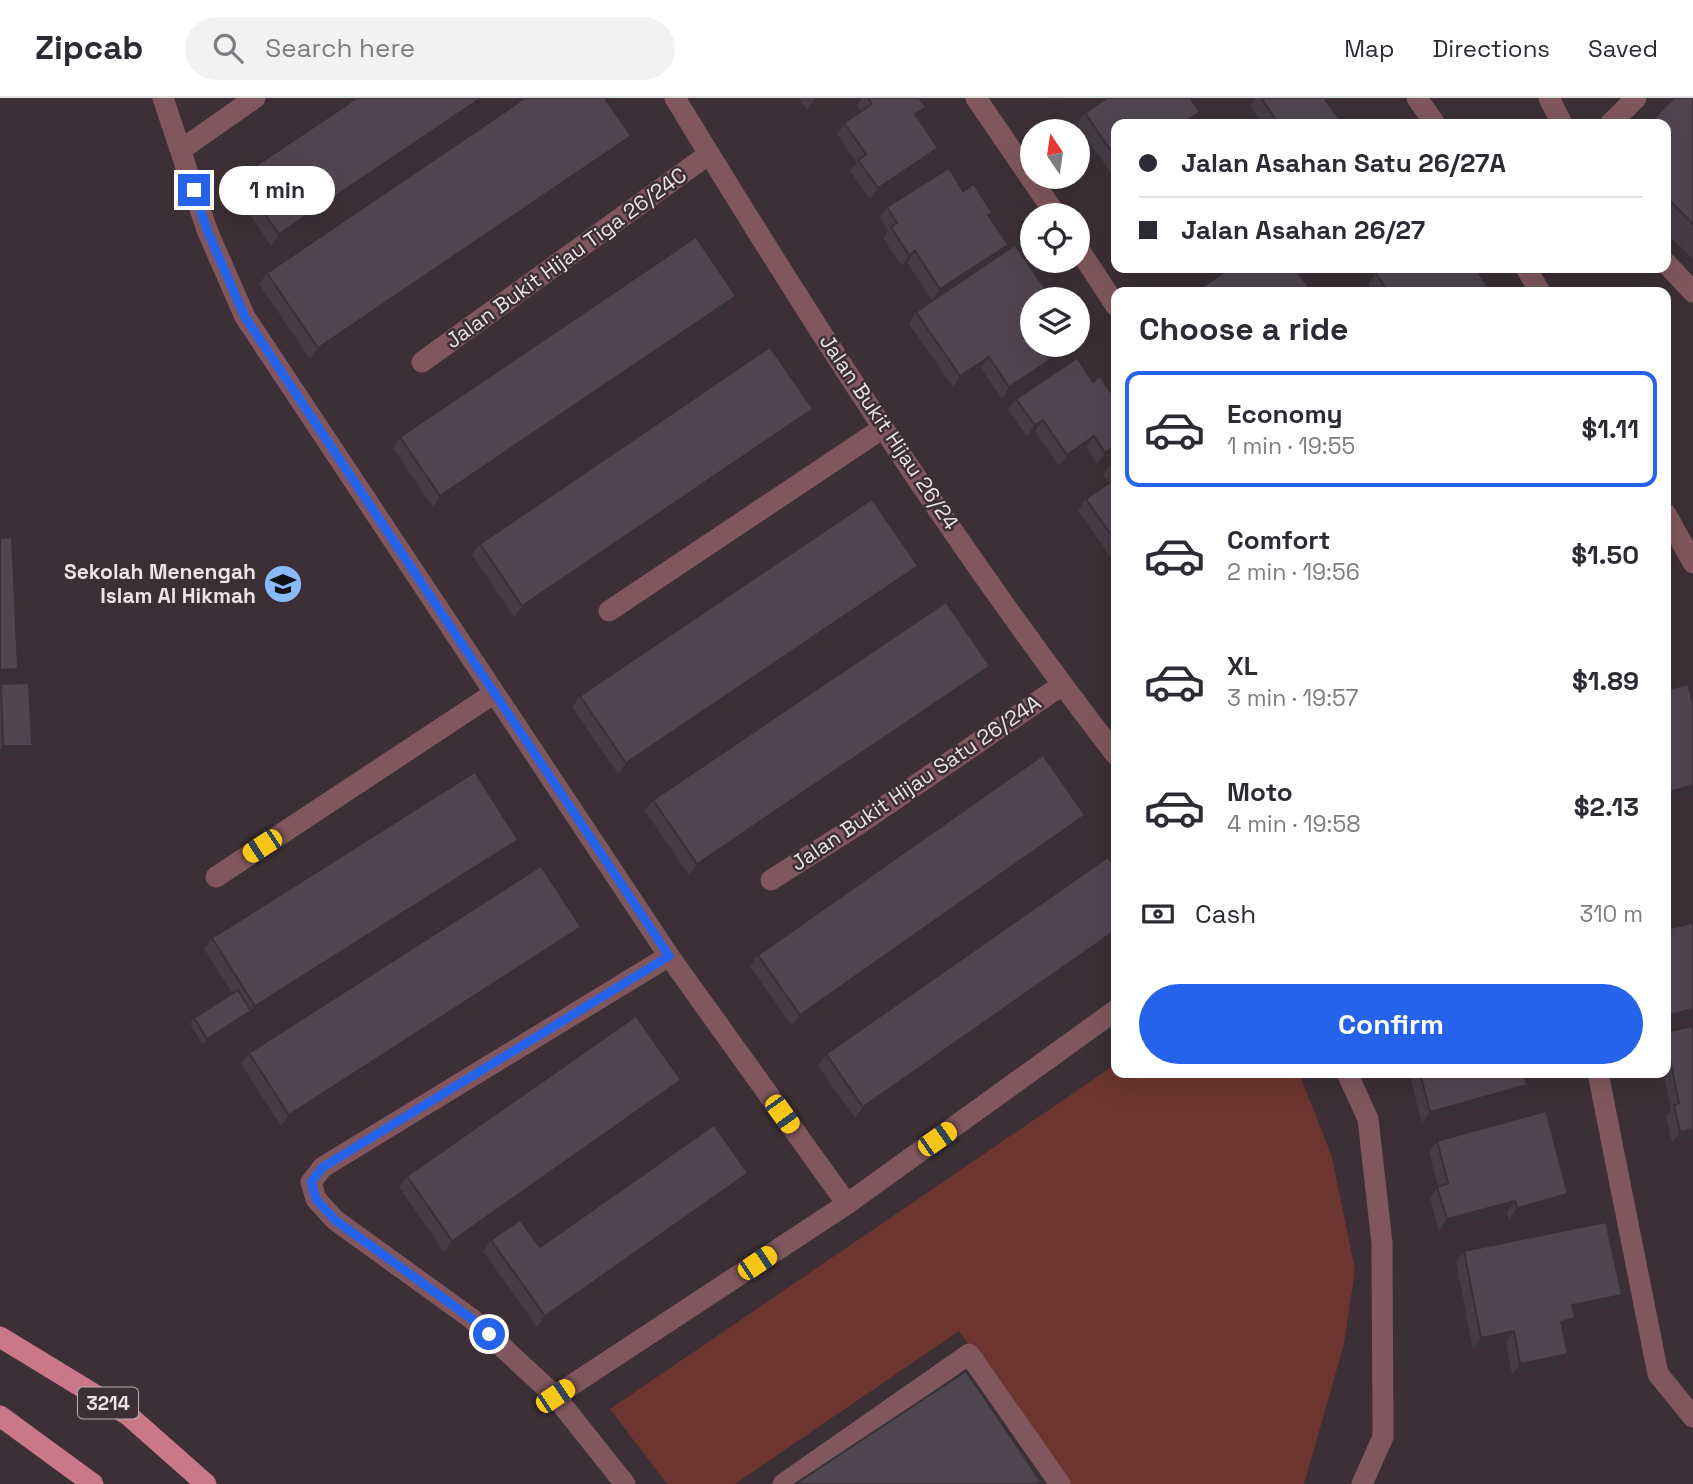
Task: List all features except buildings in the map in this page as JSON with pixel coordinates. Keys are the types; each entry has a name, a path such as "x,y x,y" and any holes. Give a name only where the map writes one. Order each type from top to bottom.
{"main road":[{"name":"3214","path":"0,1337 128,1415 206,1484"},
{"path":"0,1416 93,1484"}],"street":[{"path":"163,98 207,230 245,317 669,956 847,1204"},
{"path":"182,149 255,98"},
{"name":"Jalan Bukit Hijau 26/24","path":"675,98 883,428 1062,685 1111,749"},
{"path":"976,98 1048,203"},
{"path":"1417,98 1432,119"},
{"path":"1549,98 1560,119"},
{"path":"1615,119 1636,98"},
{"name":"Jalan Bukit Hijau Tiga 26/24C","path":"422,362 709,154"},
{"path":"1090,266 1111,298"},
{"path":"1671,268 1693,292"},
{"path":"609,611 883,428"},
{"path":"1671,523 1693,563"},
{"name":"Jalan Bukit Hijau Satu 26/24A","path":"771,880 856,826 1062,685"},
{"path":"216,877 493,694"},
{"path":"625,1484 555,1396 472,1319 335,1220 316,1199 311,1182 323,1167 669,956"},
{"path":"555,1396 847,1204 1111,1014"},
{"path":"1349,1078 1368,1118 1382,1243 1383,1437 1362,1484"},
{"path":"1599,1078 1658,1374 1693,1417"},
{"path":"783,1484 969,1354 1060,1484"}],"shaded area":[{"path":"1111,1067 1111,1078 1301,1078 1332,1157 1355,1270 1344,1344 1304,1484 1069,1484 959,1331 735,1484 667,1484 610,1409"}],"place":[{"name":"Sekolah Menengah Islam Al Hikmah","path":"283,584"}],"route":[{"path":"194,190 207,230 245,317 669,956 323,1167 311,1182 316,1199 335,1220 489,1334"}]}
